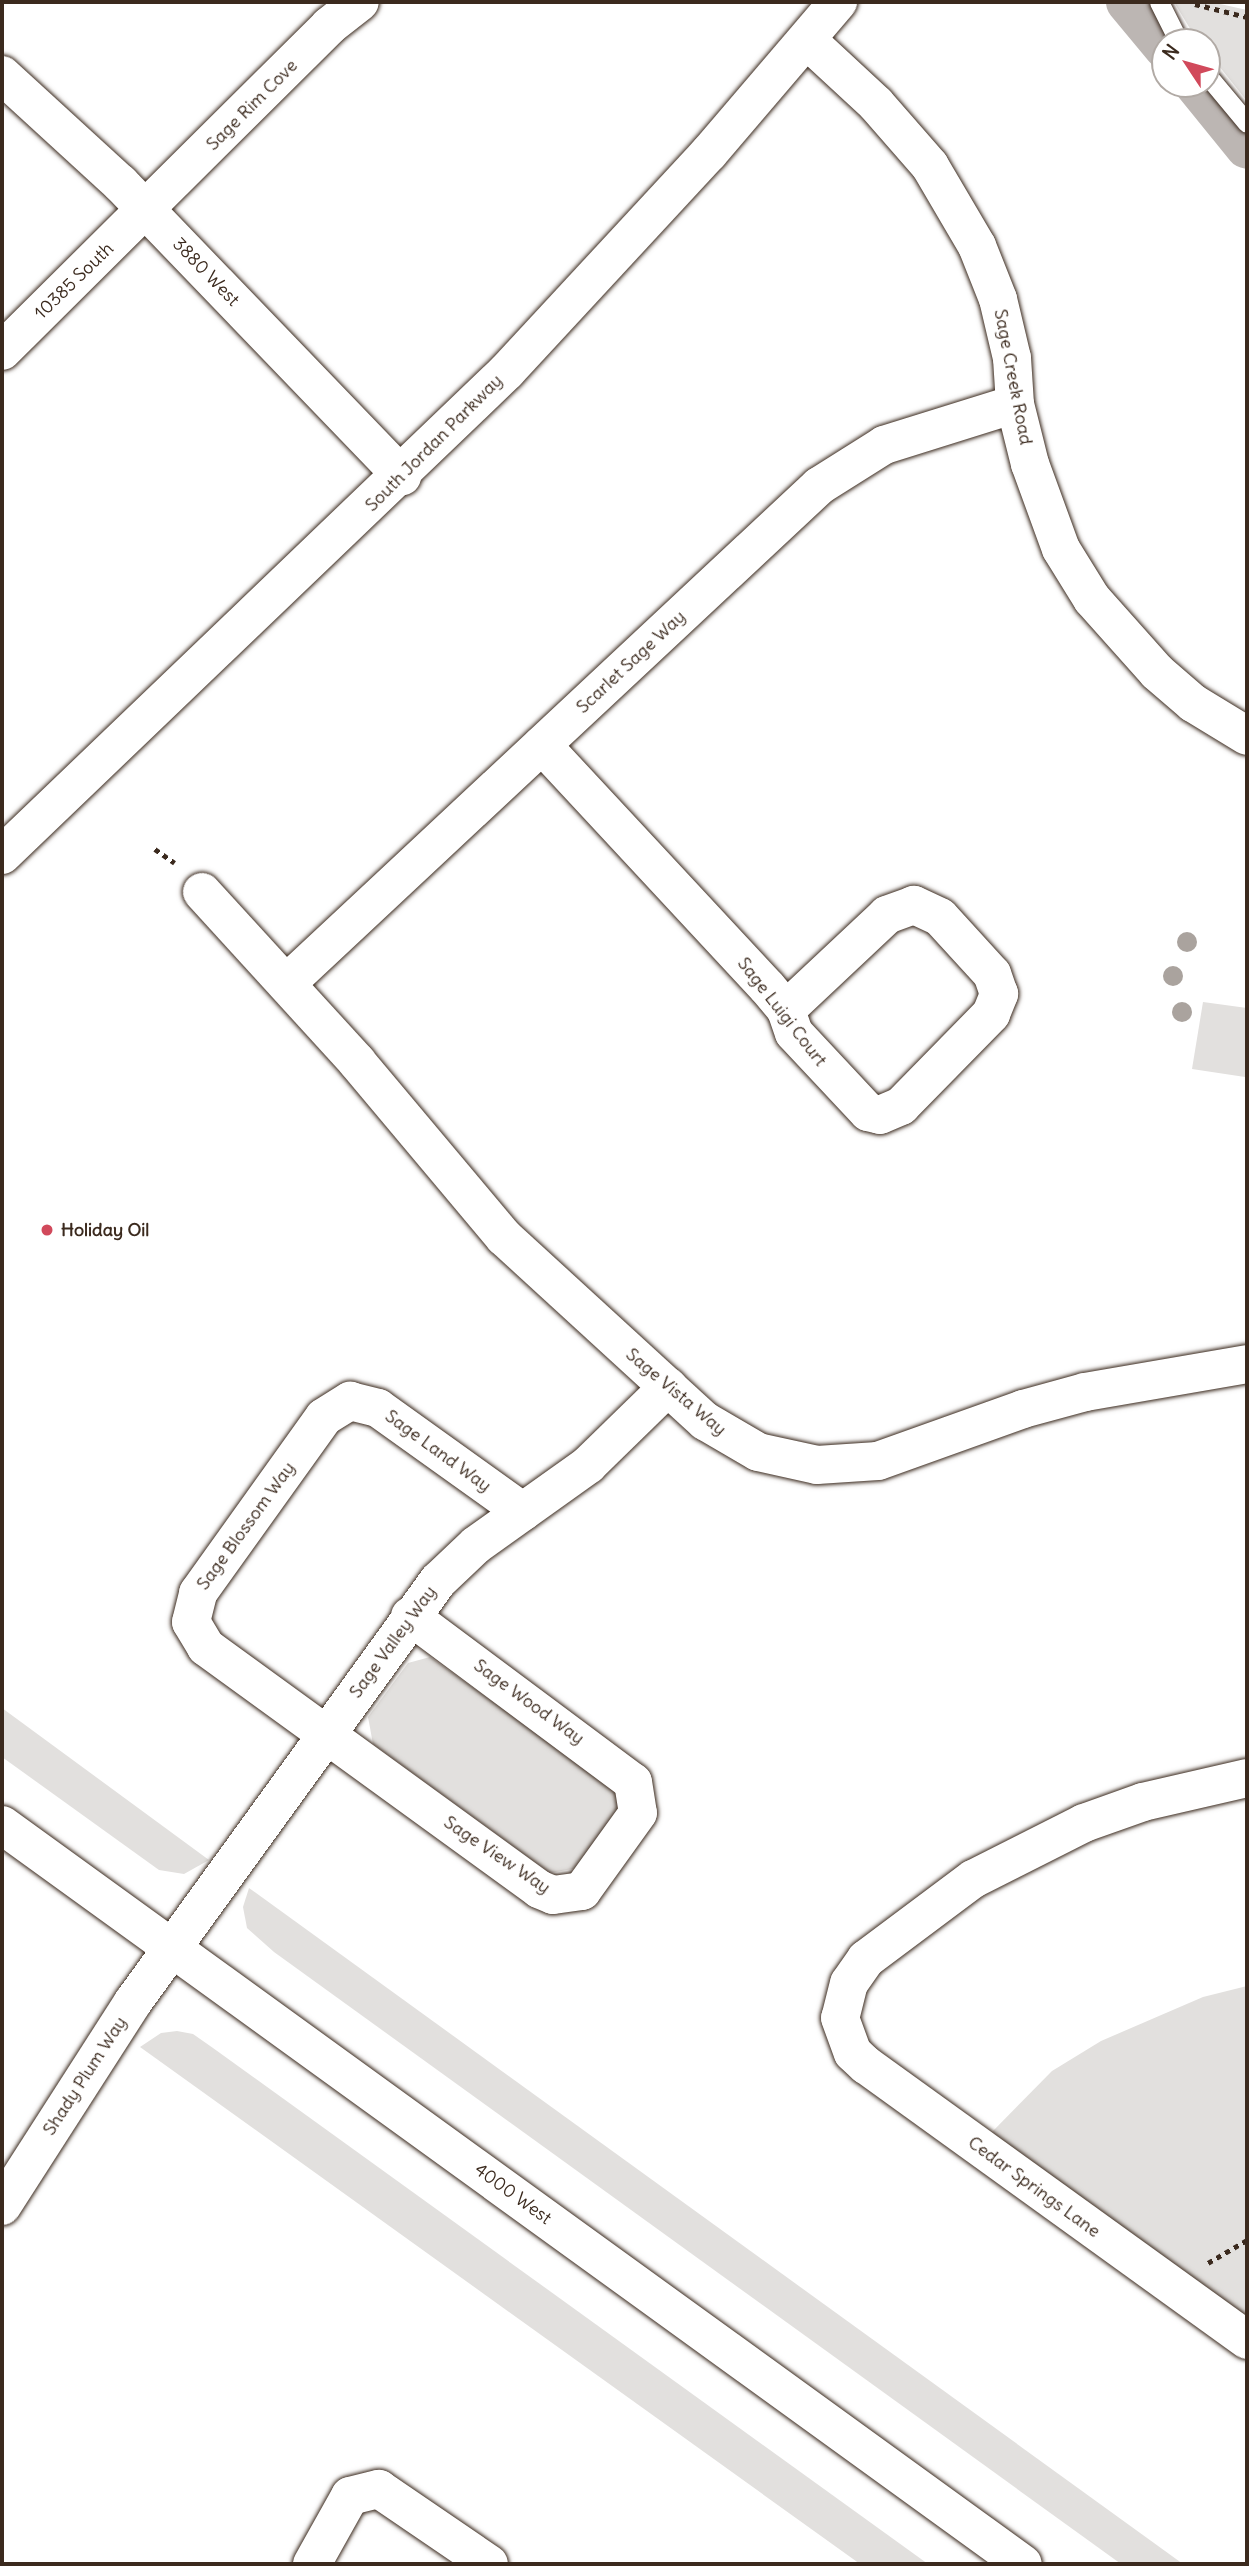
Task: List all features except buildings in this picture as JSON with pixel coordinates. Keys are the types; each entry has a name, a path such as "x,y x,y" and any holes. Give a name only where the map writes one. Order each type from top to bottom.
{"street":[{"name":"Sage Rim Cove","path":"147,211 329,26 360,2"},
{"name":"South Jordan Parkway","path":"2,855 402,476 609,263 838,2"},
{"name":"Sage Creek Road","path":"807,40 876,104 930,166 955,204 998,299 1012,358 1015,404 1030,464 1061,549 1092,599 1123,639 1157,672 1193,703 1247,736"},
{"name":"3880 West","path":"2,75 147,211 402,476"},
{"name":"10385 South","path":"2,351 147,211"},
{"name":"Scarlet Sage Way","path":"286,983 840,471 908,436 1015,404"},
{"name":"Sage Luigi Court","path":"542,745 786,1010 794,1033 859,1105 880,1115 901,1106 991,1014 999,994 992,974 940,918 914,905 887,915 786,1010"},
{"name":"Sage Vista Way","path":"202,892 286,983 504,1237 705,1421 758,1452 797,1462 847,1465 878,1461 1023,1409 1085,1392 1148,1377 1247,1364"},
{"name":"Sage Valley Way","path":"171,1947 411,1616 455,1563 588,1465 668,1387"},
{"name":"Sage Land Way","path":"349,1401 378,1408 523,1512"},
{"name":"Sage Blossom Way","path":"325,1733 206,1647 191,1622 191,1607 324,1417 349,1401"},
{"name":"Sage Wood Way","path":"411,1616 623,1770 639,1797"},
{"name":"Sage View Way","path":"325,1733 553,1895 582,1891 593,1880 631,1827 639,1797"},
{"name":"Cedar Springs Lane","path":"1247,1778 1143,1802 1084,1823 973,1880 866,1959 849,1983 840,2018 853,2053 866,2066 1247,2340"},
{"name":"4000 West","path":"2,1825 1024,2564"},
{"name":"Shady Plum Way","path":"2,2206 171,1947"},
{"path":"312,2564 350,2496 379,2489 489,2564"}],"lane":[{"path":"1159,2 1172,28"},
{"path":"1221,92 1247,124"}],"path":[{"path":"1192,2 1247,17"},
{"path":"1205,2267 1247,2240"}],"shaded area":[{"path":"1174,2 1211,2 1247,10 1247,101 1221,68 1221,28 1190,28"},
{"path":"1203,1002 1247,1008 1245,1077 1192,1069"},
{"path":"430,1657 607,1783 620,1801 617,1817 578,1868 550,1873 373,1744 368,1717 408,1663"},
{"path":"2,1708 209,1860 184,1874 159,1870 2,1757"},
{"path":"249,1888 1183,2564 1121,2564 274,1952 247,1928 243,1907"},
{"path":"1247,1986 1247,2317 991,2133 1052,2071 1101,2041 1203,1997"},
{"path":"177,2031 193,2034 213,2048 928,2564 860,2564 140,2047 161,2033"}],"waterway":[{"path":"1127,2 1151,31"},
{"path":"1206,98 1247,148"}],"place":[{"name":"Holiday Oil","path":"47,1230"}]}
